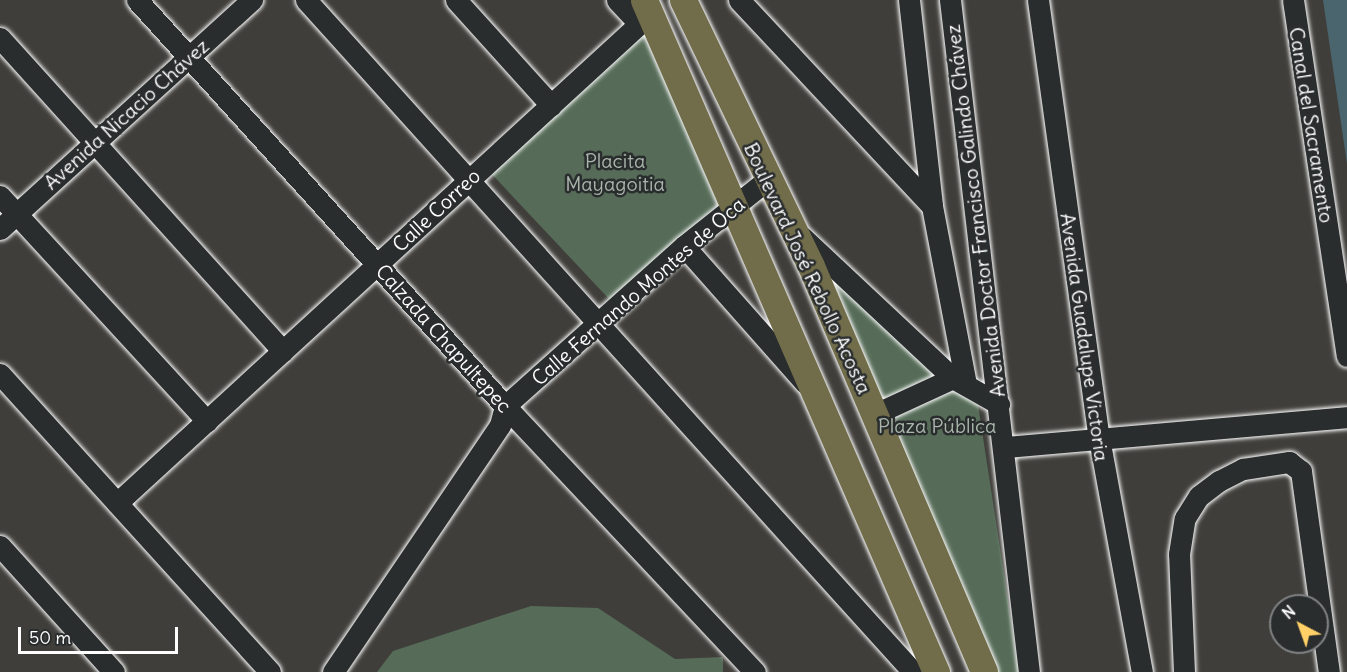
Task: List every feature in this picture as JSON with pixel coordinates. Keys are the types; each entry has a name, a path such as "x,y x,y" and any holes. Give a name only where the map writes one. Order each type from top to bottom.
{"main road":[{"name":"Boulevard José Rebollo Acosta","path":"683,0 767,180 794,230 984,672"},
{"path":"644,12 817,397 936,672"}],"street":[{"name":"Calzada Chapultepec","path":"137,0 505,406 755,672"},
{"name":"Avenida Nicacio Chávez","path":"0,229 252,0"},
{"path":"306,0 913,672"},
{"path":"456,0 551,105"},
{"path":"617,0 644,12"},
{"path":"739,0 932,206"},
{"path":"891,0 911,22"},
{"name":"Avenida Doctor Francisco Galindo Chávez","path":"909,0 932,206 959,382"},
{"name":"Avenida Doctor Francisco Galindo Chávez","path":"950,0 1005,447 1029,672"},
{"name":"Avenida Guadalupe Victoria","path":"1038,0 1099,438 1142,672"},
{"name":"Canal del Sacramento","path":"1293,0 1347,356"},
{"name":"Calle Correo","path":"117,503 551,105 644,12"},
{"path":"0,38 283,351"},
{"name":"Calle Fernando Montes de Oca","path":"333,672 500,425 505,406 599,325 684,246 767,180"},
{"path":"0,196 207,421"},
{"path":"794,230 959,382 999,404"},
{"path":"684,246 817,397"},
{"path":"0,374 270,672"},
{"path":"875,414 959,382"},
{"path":"1005,447 1347,417"},
{"path":"1184,672 1179,554 1185,518 1199,496 1219,481 1243,469 1289,462 1301,471 1329,672"},
{"path":"0,546 114,672"}],"green space":[{"name":"Placita Mayagoitia","path":"650,20 726,201 610,300 486,168"},
{"name":"Plaza Pública","path":"823,262 977,398 1019,672 996,672"},
{"path":"531,606 598,608 675,659 723,657 723,672 377,672 393,651"}],"water":[{"path":"1323,0 1347,0 1347,164"}]}
